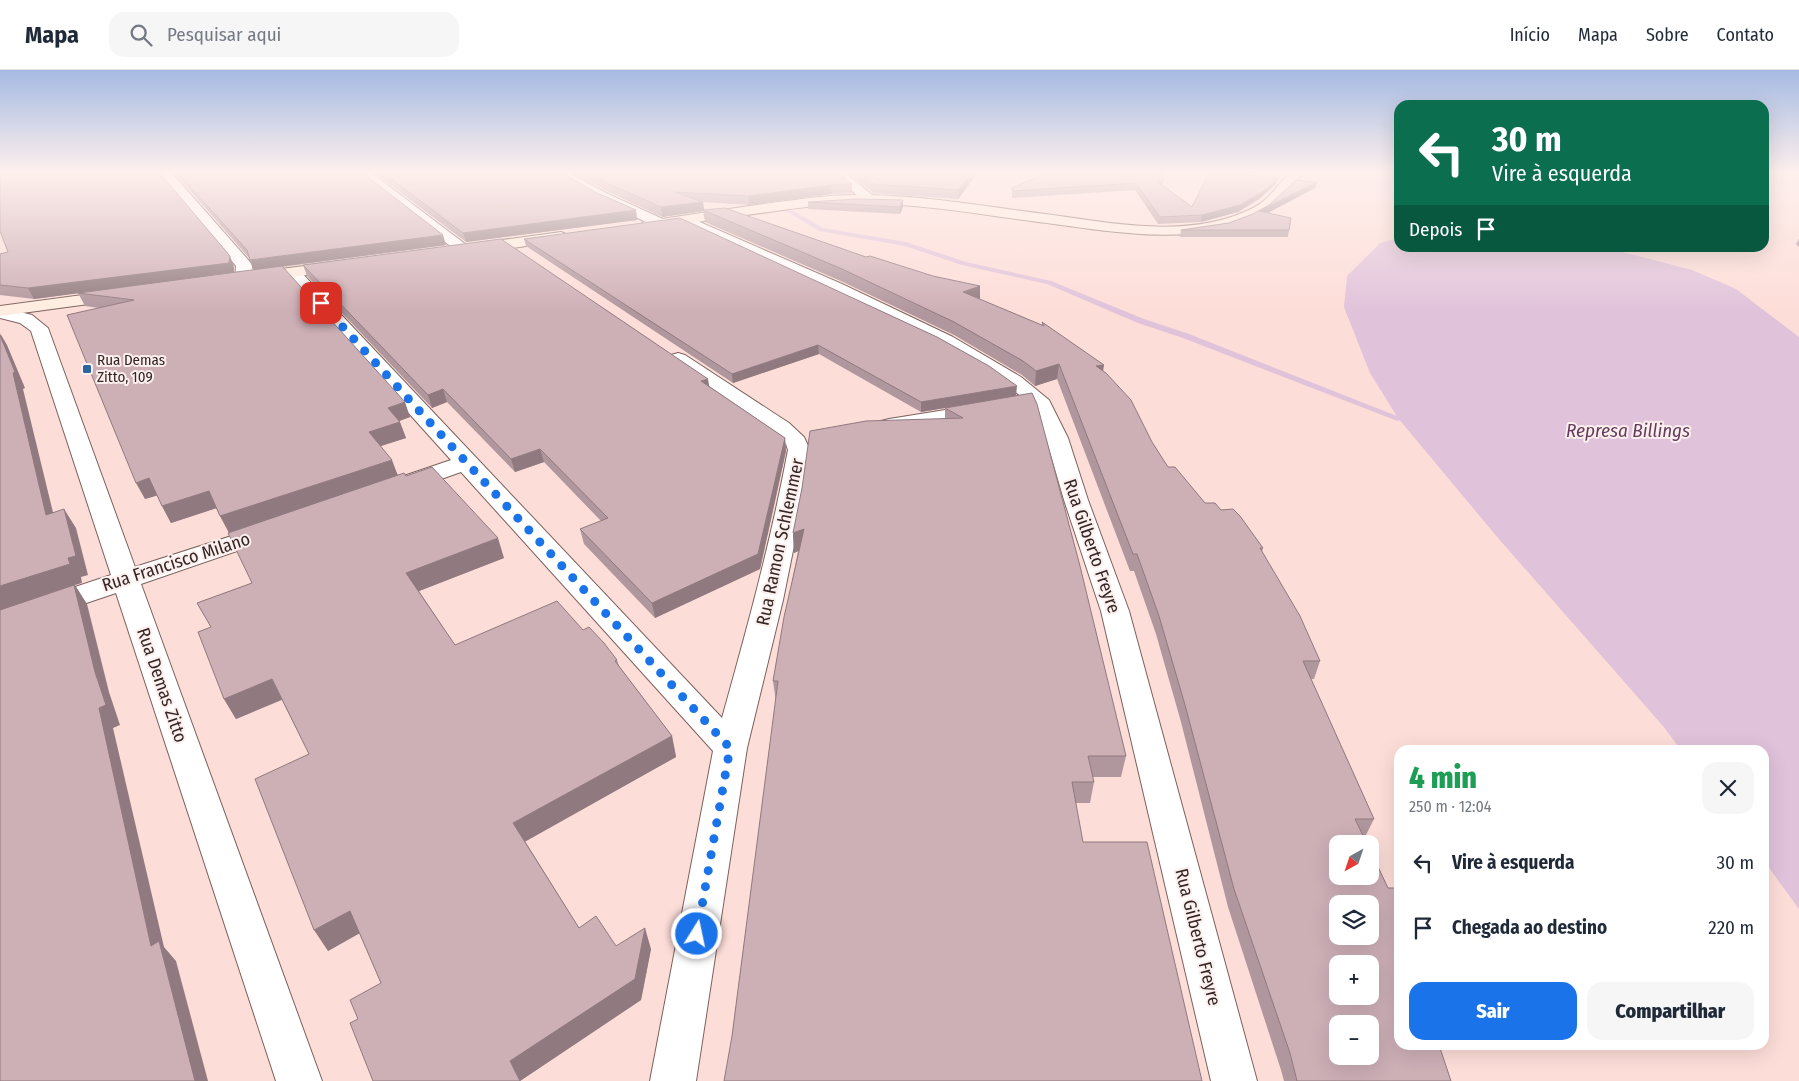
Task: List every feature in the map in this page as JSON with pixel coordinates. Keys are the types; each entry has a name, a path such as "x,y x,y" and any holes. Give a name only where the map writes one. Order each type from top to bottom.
{"main road":[{"path":"633,227 692,218"},
{"path":"1044,218 1109,227 1183,229 1222,224 1237,218"},
{"path":"447,252 574,235"},
{"path":"223,281 356,264"},
{"path":"0,312 135,293"}],"street":[{"path":"204,218 244,265 243,279"},
{"path":"423,218 465,250"},
{"name":"Rua Gilberto Freyre","path":"665,218 836,288 946,341 1014,380 1038,400 1057,438 1076,500 1115,611 1234,1081"},
{"path":"509,244 538,264"},
{"path":"292,273 730,748"},
{"name":"Rua Demas Zitto","path":"0,312 26,320 39,328 299,1081"},
{"name":"Rua Ramon Schlemmer","path":"658,346 781,428 805,441 799,450 788,515 769,600 730,748 673,1081"},
{"path":"871,429 1038,400"},
{"path":"383,491 466,462"},
{"name":"Rua Francisco Milano","path":"0,622 125,578 291,524"}],"water":[{"name":"Represa Billings","path":"1394,239 1394,252 1623,252 1692,270 1736,289 1799,337 1799,909 1769,868 1769,745 1677,745 1663,726 1498,538 1398,418 1370,373 1344,307 1347,276 1380,243"}],"building":[{"path":"0,218 198,218 230,256 229,263 28,288 0,285 0,254 8,252 0,231"},
{"path":"218,218 421,218 443,235 250,260 247,250"},
{"path":"443,218 574,218 463,233"},
{"path":"680,218 937,337 989,366 1017,386 921,402 818,345 732,374 524,239"},
{"path":"722,218 754,218 866,257 870,256 933,276 980,286 963,292 1044,326 1042,322 1104,365 1096,366 1106,373 1131,400 1152,442 1168,467 1175,467 1205,503 1215,503 1221,510 1233,509 1240,516 1263,548 1260,548 1300,616 1320,661 1303,661 1374,819 1355,819 1363,835 1329,835 1329,885 1379,885 1379,869 1388,888 1394,888 1394,1050 1441,1050 1451,1081 1297,1081 1290,1053 1234,889 1159,616 1137,554 1133,554 1059,364 1036,371 1023,361 954,322 842,269"},
{"path":"1242,218 1291,218 1289,230 1181,230 1229,223"},
{"path":"501,239 708,379 701,381 785,438 758,554 652,603 580,529 608,518 540,449 511,459 443,389 428,395 303,265"},
{"path":"282,266 405,402 388,408 400,422 369,432 392,460 220,516 209,491 162,506 149,478 136,483 67,315 134,300 78,293"},
{"path":"0,335 15,372 13,373 46,515 64,509 76,556 68,558 70,564 0,586"},
{"path":"1032,393 1037,404 1080,566 1126,756 1088,756 1094,782 1072,782 1083,842 1147,842 1202,1081 724,1081 732,1036 778,681 773,681 784,617 804,529 793,533 810,431 866,421 963,418 945,408"},
{"path":"432,467 498,538 406,573 455,645 557,601 583,630 589,627 604,643 617,660 615,661 672,736 513,823 579,928 596,916 616,946 645,928 635,979 510,1061 520,1081 373,1081 350,1023 358,1019 350,1000 381,983 350,911 314,930 255,779 309,754 272,679 224,699 198,632 211,627 197,603 252,583 228,533 404,473 406,476"},
{"path":"74,585 95,672 106,705 99,708 151,946 159,941 195,1081 0,1081 0,610"}],"waterway":[{"path":"802,218 821,230 906,244 964,264 1049,282 1141,321 1186,336 1398,418"}],"place":[{"name":"Rua Demas Zitto, 109","path":"87,369"}],"route":[{"path":"321,303 730,748 697,934"}]}
